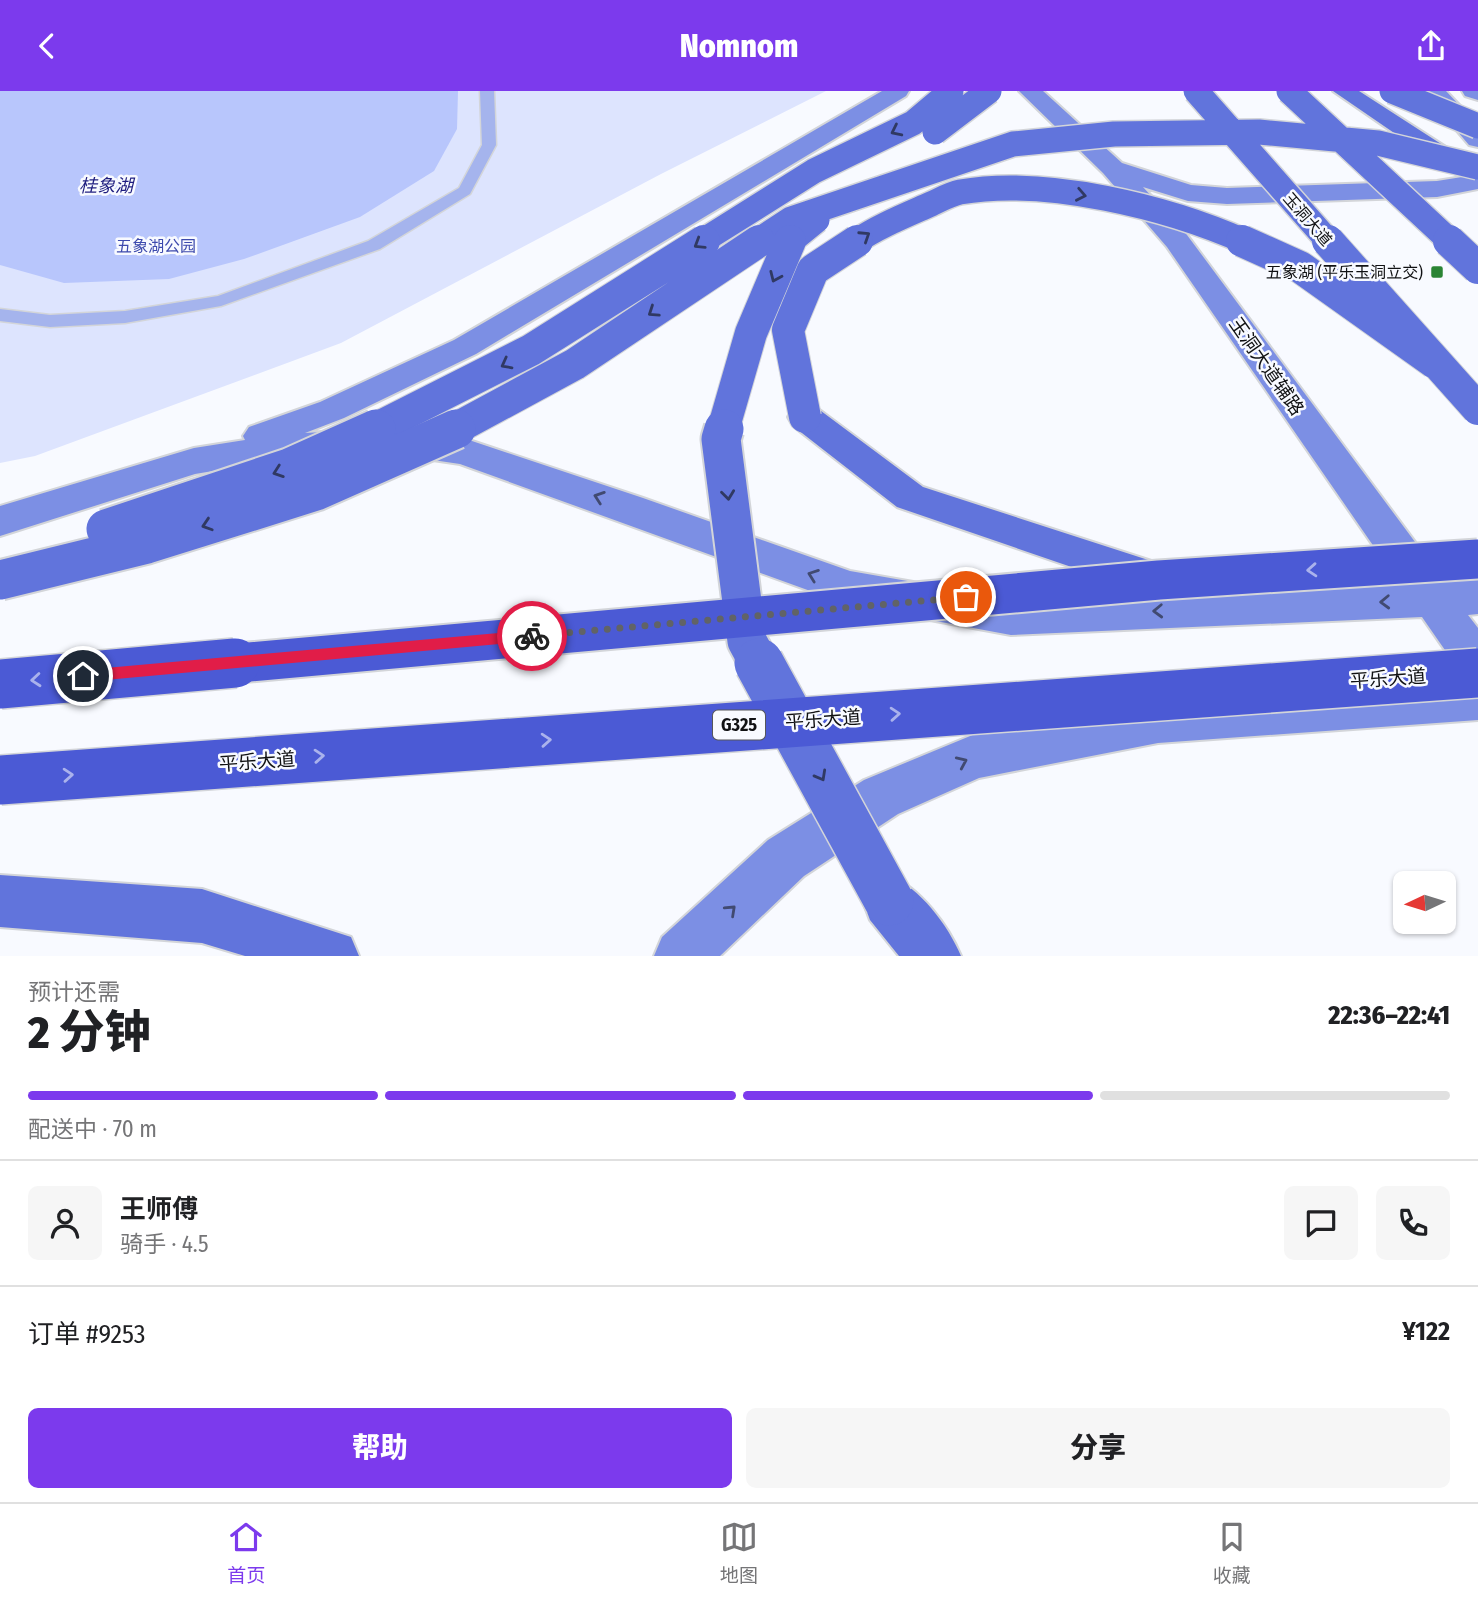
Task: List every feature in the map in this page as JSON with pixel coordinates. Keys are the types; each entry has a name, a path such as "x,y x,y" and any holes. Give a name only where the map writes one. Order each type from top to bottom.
{"highway":[{"path":"0,684 1159,580 1478,559"},
{"name":"平乐大道","path":"0,780 1478,673"}],"main road":[{"path":"0,521 194,461 332,411 464,347 898,91"},
{"path":"0,560 135,520 289,468 411,413 531,350 814,171 913,123 951,91"},
{"path":"934,956 889,901 747,641 721,439 751,333 791,239 989,91"},
{"name":"玉洞大道辅路","path":"1030,91 1112,168 1177,241 1478,662"},
{"name":"玉洞大道","path":"1196,91 1478,409"},
{"path":"1289,91 1478,268"},
{"path":"1345,91 1472,171"},
{"path":"1392,91 1478,126"},
{"path":"1434,91 1478,140"},
{"path":"1473,91 1478,93"},
{"path":"0,580 147,544 328,485 452,431 575,364 791,219 1013,144 1114,134 1259,132 1378,143 1472,171"},
{"path":"1112,168 1188,193 1227,196 1437,189 1470,183 1472,171"},
{"path":"1159,580 910,498 805,417 788,330 813,270 878,227 958,192 1037,187 1129,204 1225,233 1300,267 1435,363"},
{"path":"194,461 279,447 378,442 463,451 630,507 849,588 1011,617 1478,597"},
{"path":"681,956 786,858 881,797 975,756 1158,722 1478,700"},
{"path":"0,901 202,916 332,956"}],"lane":[{"path":"0,315 50,321 113,317 221,301 374,245 465,191 489,145 487,91"}],"green space":[{"name":"五象湖公园","path":"0,91 826,91 661,174 341,343 35,456 0,463"}],"water":[{"name":"桂象湖","path":"0,91 458,91 457,129 434,171 360,217 244,259 169,279 64,283 0,265"}],"way so far":[{"path":"532,636 966,597"}],"place":[{"name":"五象湖 (平乐玉洞立交)","path":"1437,272"}],"route":[{"path":"83,676 532,636"}]}
